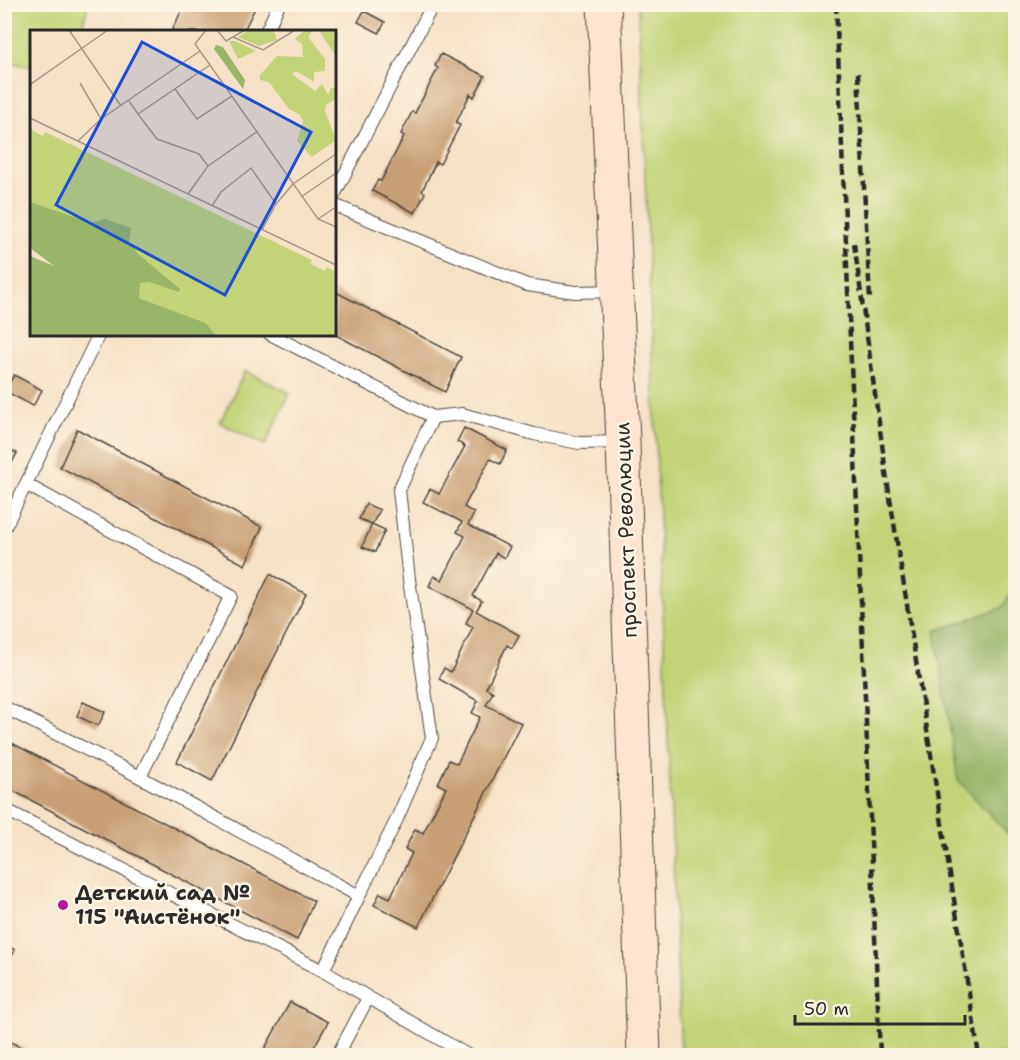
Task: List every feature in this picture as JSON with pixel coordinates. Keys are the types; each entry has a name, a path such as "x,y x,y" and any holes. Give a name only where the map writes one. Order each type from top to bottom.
{"main road":[{"name":"проспект Революции","path":"604,4 645,1056"}],"lane":[{"path":"267,30 279,4"},
{"path":"336,191 433,4"},
{"path":"336,206 527,285 575,292 616,291"},
{"path":"4,529 98,336"},
{"path":"274,336 433,417 462,414 534,434 579,443 622,442"},
{"path":"323,971 396,821 432,738 409,579 399,490 433,417"},
{"path":"27,484 231,596 140,777"},
{"path":"4,707 140,777 359,896"},
{"path":"4,809 323,971 469,1056"},
{"path":"337,1056 368,998"}],"green space":[{"path":"5,4 88,4 81,30 30,30 30,67 5,61"},
{"path":"638,5 1015,5 1015,1055 681,1055"},
{"path":"245,371 290,393 265,445 220,423"},
{"path":"1015,585 1015,858 1013,839 958,780 935,631 1002,608"}],"building":[{"path":"185,4 257,4 244,30 172,30"},
{"path":"364,11 385,22 379,33 358,22"},
{"path":"441,54 485,76 474,97 470,94 456,123 460,125 440,164 436,162 422,191 425,193 415,213 372,191 378,180 381,181 404,136 401,134 412,112 415,113 438,68 435,66"},
{"path":"336,292 461,357 445,392 336,335"},
{"path":"14,375 42,390 33,406 5,391"},
{"path":"464,428 507,450 500,464 490,459 464,507 474,513 468,525 510,547 504,558 496,553 473,596 482,601 476,611 519,635 512,648 507,645 486,688 493,692 486,705 521,723 418,927 374,905 380,893 390,898 412,853 405,849 415,829 423,833 446,788 438,784 449,760 457,764 480,717 472,713 478,701 439,679 444,668 451,672 473,627 466,623 473,609 429,586 434,576 442,580 465,536 457,532 462,522 423,502 430,489 439,494 465,446 457,442"},
{"path":"77,429 262,527 245,565 60,467"},
{"path":"4,447 17,453 4,478"},
{"path":"366,504 380,510 372,524 359,519"},
{"path":"372,524 385,530 375,552 362,547"},
{"path":"270,574 306,594 212,781 177,762"},
{"path":"83,702 105,712 98,726 77,716"},
{"path":"4,739 314,901 297,940 4,786"},
{"path":"4,944 15,950 4,969"},
{"path":"290,1002 328,1022 309,1056 261,1056"},
{"path":"4,1038 36,1056 4,1056"}],"railway":[{"path":"836,4 880,1056"},
{"path":"858,73 870,300"},
{"path":"854,243 886,473 979,1056"}],"place":[{"name":"Детский сад № 115 \"Аистёнок\"","path":"63,905"}]}
